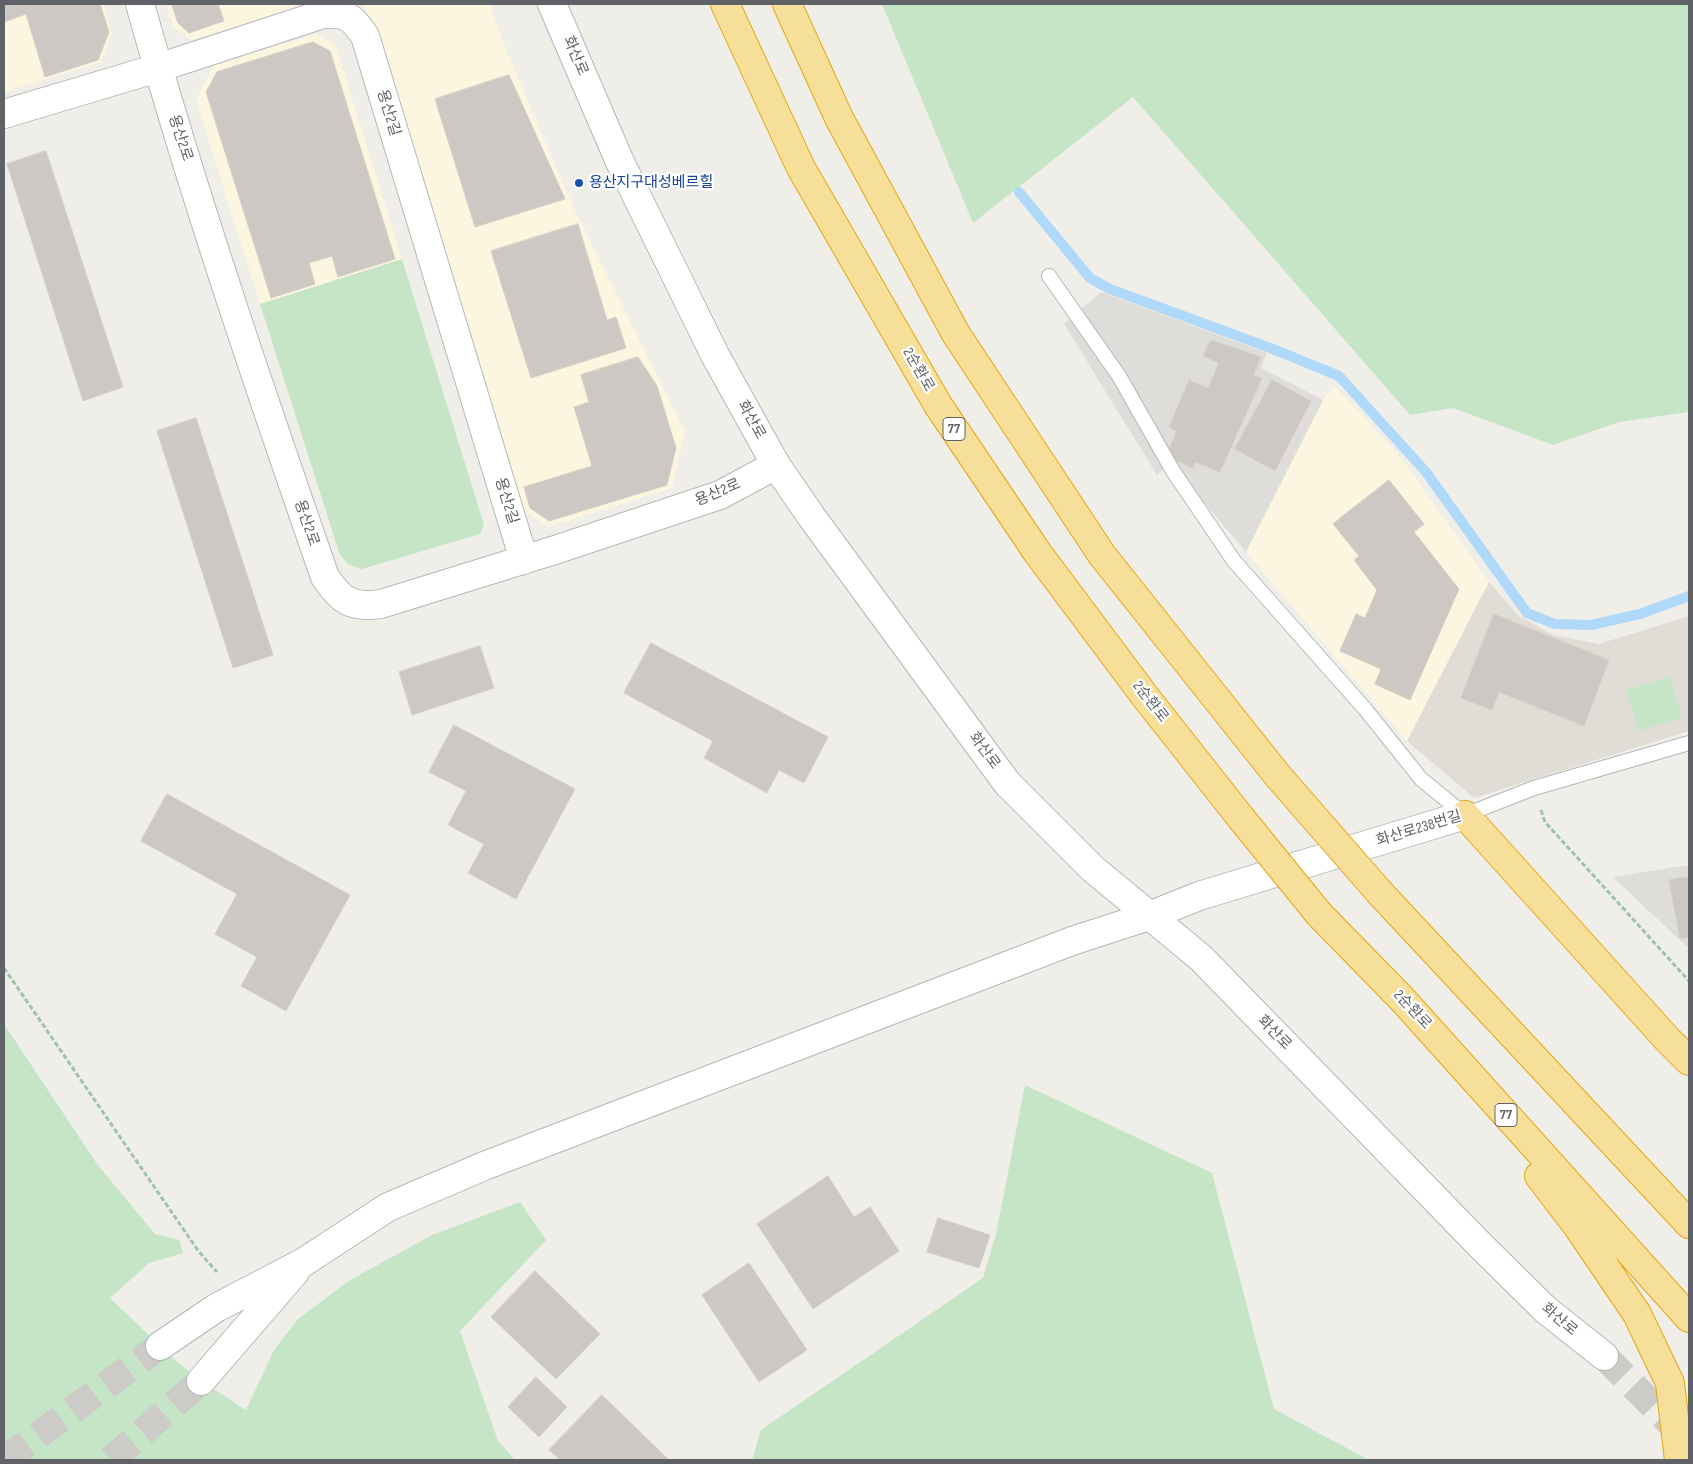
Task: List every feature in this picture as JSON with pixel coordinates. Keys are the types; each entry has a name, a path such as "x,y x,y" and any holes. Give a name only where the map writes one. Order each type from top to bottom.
{"highway":[{"name":"2순환로","path":"725,4 801,168 938,404 1037,552 1144,695 1319,914 1402,999 1689,1318"},
{"path":"787,4 838,118 956,334 1102,555 1278,776 1381,894 1689,1224"},
{"path":"1465,815 1689,1061"},
{"path":"1402,999 1578,1227 1637,1314 1670,1383 1679,1460"}],"main road":[{"name":"용산2로","path":"140,4 158,68 254,372 325,577 341,598 365,606 381,604 524,560 720,495 776,465"},
{"name":"화산로","path":"552,4 620,162 715,355 776,465 811,516 1008,783 1093,869 1201,958 1474,1239 1546,1310 1604,1356"},
{"name":"용산2길","path":"4,114 158,68 323,14 337,13 353,19 365,36 524,560"},
{"name":"화산로238번길","path":"304,1262 388,1207 484,1166 1072,941 1149,916 1199,896 1465,815"},
{"path":"160,1346 216,1308 304,1262"},
{"path":"201,1381 304,1262"}],"lane":[{"path":"1048,276 1119,376 1173,472 1234,561 1364,709 1421,779 1465,815"},
{"name":"화산로238번길","path":"1465,815 1534,788 1689,743"}],"path":[{"path":"1534,788 1545,822 1689,981"},
{"path":"4,968 199,1252 237,1297"}],"shaded area":[{"path":"4,4 103,4 112,33 101,62 4,92"},
{"path":"166,4 312,4 191,40 174,27"},
{"path":"363,4 489,4 506,50 575,211 685,432 672,488 548,527 521,510"},
{"path":"316,34 335,44 402,259 260,304 196,100 214,65"},
{"path":"1101,292 1267,353 1261,368 1323,400 1246,552 1170,462 1157,475 1064,324"},
{"path":"1334,386 1400,456 1489,582 1407,741 1246,552 1323,400"},
{"path":"1489,582 1519,616 1553,635 1599,644 1689,616 1689,731 1474,798 1407,741"},
{"path":"1689,865 1689,949 1613,877"}],"green space":[{"path":"882,4 1689,4 1689,412 1619,422 1553,445 1453,408 1410,415 1133,97 973,223"},
{"path":"402,259 484,525 480,534 362,569 348,564 340,555 260,304"},
{"path":"1669,677 1682,717 1639,731 1626,690"},
{"path":"4,1024 97,1164 155,1234 179,1240 183,1253 149,1263 110,1298 175,1360 201,1381 246,1410 274,1350 298,1319 350,1280 432,1235 520,1202 546,1240 460,1331 498,1441 515,1460 4,1460"},
{"path":"1025,1085 1212,1173 1274,1409 1369,1460 752,1460 761,1430 983,1278 996,1234"}],"building":[{"path":"4,4 100,4 109,32 98,60 45,77 26,14 4,22"},
{"path":"172,4 218,4 224,21 189,33 178,23"},
{"path":"313,42 330,51 395,259 338,277 332,256 309,263 315,284 271,298 206,92 217,72"},
{"path":"509,75 565,199 475,227 435,99"},
{"path":"46,151 123,387 83,401 7,164"},
{"path":"578,224 607,320 616,317 626,348 531,378 491,251"},
{"path":"1211,340 1261,357 1253,375 1262,378 1220,472 1196,462 1192,468 1166,456 1177,431 1169,427 1189,380 1208,388 1219,363 1203,356"},
{"path":"638,357 657,386 676,448 667,485 549,521 530,508 524,487 592,466 574,407 589,402 581,375"},
{"path":"1272,380 1311,401 1275,471 1235,449"},
{"path":"196,418 273,655 233,668 157,431"},
{"path":"1389,480 1424,524 1414,532 1459,589 1410,700 1375,684 1381,669 1340,651 1356,614 1365,618 1377,590 1354,560 1359,556 1333,524"},
{"path":"1494,614 1609,660 1584,726 1499,692 1492,710 1461,698"},
{"path":"651,643 828,737 804,783 779,770 767,793 704,758 713,741 624,693"},
{"path":"480,646 494,688 412,715 399,672"},
{"path":"454,725 575,789 516,899 468,873 484,844 448,825 466,791 429,772"},
{"path":"167,794 350,895 286,1011 241,986 257,957 215,934 237,894 141,841"},
{"path":"1689,877 1689,937 1680,939 1669,880"},
{"path":"828,1176 854,1217 870,1207 899,1251 813,1309 757,1224"},
{"path":"938,1218 990,1235 979,1268 927,1252"},
{"path":"749,1263 807,1350 759,1382 702,1295"},
{"path":"535,1271 600,1334 556,1379 491,1317"},
{"path":"536,1377 567,1407 539,1437 508,1407"},
{"path":"602,1395 669,1460 560,1460 549,1450"}],"waterway":[{"path":"1019,192 1090,278 1110,289 1273,349 1339,376 1426,472 1527,613 1555,624 1591,625 1640,614 1689,596"}],"tunnel":[{"path":"4,1460 160,1346"},
{"path":"1604,1356 1685,1438"},
{"path":"111,1460 201,1381"}],"place":[{"name":"용산지구대성베르힐","path":"579,183"}]}
